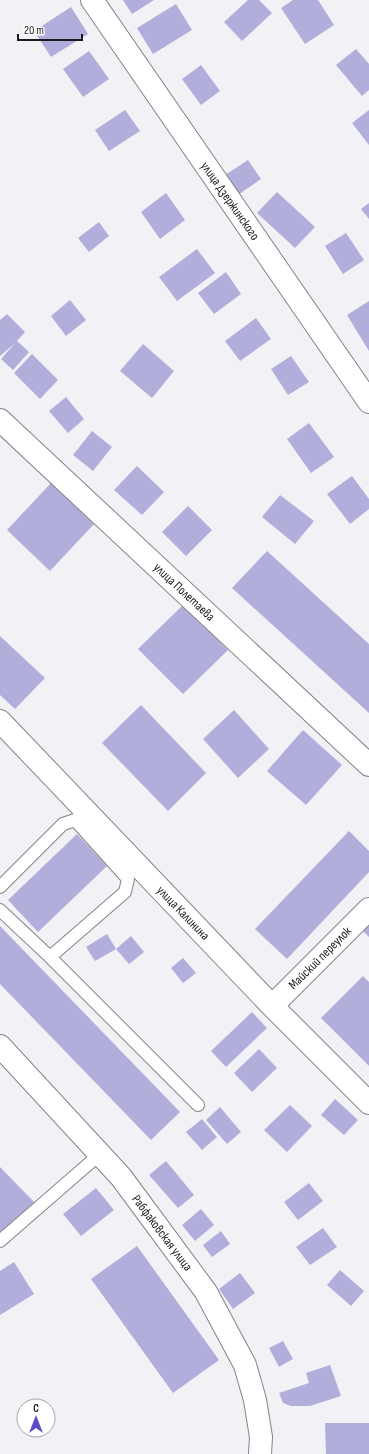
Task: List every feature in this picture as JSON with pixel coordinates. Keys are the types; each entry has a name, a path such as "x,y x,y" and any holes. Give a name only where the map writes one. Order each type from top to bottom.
{"street":[{"name":"улица Дзержинского","path":"92,0 369,402"},
{"name":"улица Полетаева","path":"0,420 369,765"},
{"name":"улица Калинина","path":"0,721 272,1006 369,1102"},
{"name":"Майский переулок","path":"272,1006 369,910"},
{"name":"Рабфаковская улица","path":"0,1046 121,1177 206,1292 245,1365 255,1400 260,1437 260,1454"}],"lane":[{"path":"0,887 63,824 75,820 128,879 125,892 50,957"},
{"path":"0,910 50,957 198,1105"},
{"path":"0,1241 100,1154"}],"building":[{"path":"123,0 154,0 132,14"},
{"path":"248,0 259,0 272,13 242,41 224,22"},
{"path":"293,0 318,0 334,25 305,44 281,8"},
{"path":"176,4 192,30 153,54 137,28"},
{"path":"71,7 88,34 51,57 34,31"},
{"path":"356,49 369,64 369,90 362,96 336,65"},
{"path":"89,51 109,79 83,97 63,69"},
{"path":"201,65 220,91 201,105 182,79"},
{"path":"125,110 140,131 109,151 95,130"},
{"path":"369,110 369,145 352,123"},
{"path":"248,160 261,179 235,197 222,177"},
{"path":"277,192 315,227 295,248 257,213"},
{"path":"166,193 185,220 160,239 141,212"},
{"path":"369,203 369,219 361,209"},
{"path":"99,222 109,236 89,252 78,238"},
{"path":"346,233 364,260 343,274 325,246"},
{"path":"197,249 215,273 177,301 159,277"},
{"path":"226,272 241,294 214,314 198,293"},
{"path":"70,300 86,320 66,336 51,316"},
{"path":"369,301 369,351 347,315"},
{"path":"7,314 25,332 17,341 29,352 13,370 1,359 15,343 0,356 0,320"},
{"path":"256,318 271,339 240,361 225,341"},
{"path":"143,344 174,371 152,398 120,371"},
{"path":"32,354 58,380 40,399 14,373"},
{"path":"291,356 309,382 288,395 271,369"},
{"path":"66,397 84,419 68,433 49,411"},
{"path":"309,423 334,457 311,473 287,439"},
{"path":"92,431 112,447 93,471 73,455"},
{"path":"137,466 164,492 142,515 114,490"},
{"path":"352,476 369,499 369,509 350,524 327,494"},
{"path":"51,483 94,524 50,571 7,530"},
{"path":"280,495 314,521 295,544 262,517"},
{"path":"188,506 212,530 186,556 162,532"},
{"path":"267,551 369,644 369,713 232,588"},
{"path":"183,605 228,650 183,694 138,649"},
{"path":"0,636 45,678 15,709 0,695"},
{"path":"141,705 206,773 168,811 102,743"},
{"path":"234,710 269,749 238,778 203,739"},
{"path":"303,730 342,765 306,805 267,771"},
{"path":"349,831 369,851 369,872 287,959 255,929"},
{"path":"77,834 107,866 38,932 8,900"},
{"path":"0,926 180,1112 151,1140 0,984"},
{"path":"369,926 369,937 363,931"},
{"path":"107,934 116,949 95,961 86,947"},
{"path":"131,936 144,952 129,964 116,949"},
{"path":"183,958 196,973 183,983 171,968"},
{"path":"363,976 369,982 369,1066 321,1018"},
{"path":"252,1012 267,1028 226,1067 211,1051"},
{"path":"259,1049 277,1068 252,1092 234,1073"},
{"path":"335,1099 358,1120 344,1135 321,1115"},
{"path":"290,1105 312,1126 287,1152 264,1130"},
{"path":"220,1107 241,1132 227,1144 206,1120"},
{"path":"202,1119 217,1137 202,1150 186,1132"},
{"path":"166,1161 194,1195 178,1208 149,1175"},
{"path":"0,1167 35,1203 0,1237"},
{"path":"309,1183 323,1201 298,1220 284,1202"},
{"path":"96,1188 114,1210 81,1236 63,1214"},
{"path":"201,1209 214,1225 195,1241 182,1225"},
{"path":"323,1228 337,1247 310,1265 296,1247"},
{"path":"221,1231 230,1244 212,1257 203,1245"},
{"path":"137,1246 219,1360 173,1393 91,1279"},
{"path":"14,1262 34,1294 0,1315 0,1271"},
{"path":"340,1270 364,1291 351,1306 327,1285"},
{"path":"240,1273 255,1293 233,1309 219,1289"},
{"path":"283,1341 293,1359 279,1367 269,1348"},
{"path":"330,1365 341,1396 310,1406 291,1406 283,1403 279,1393 309,1383 306,1373"},
{"path":"325,1423 369,1423 369,1454 326,1454"}]}
